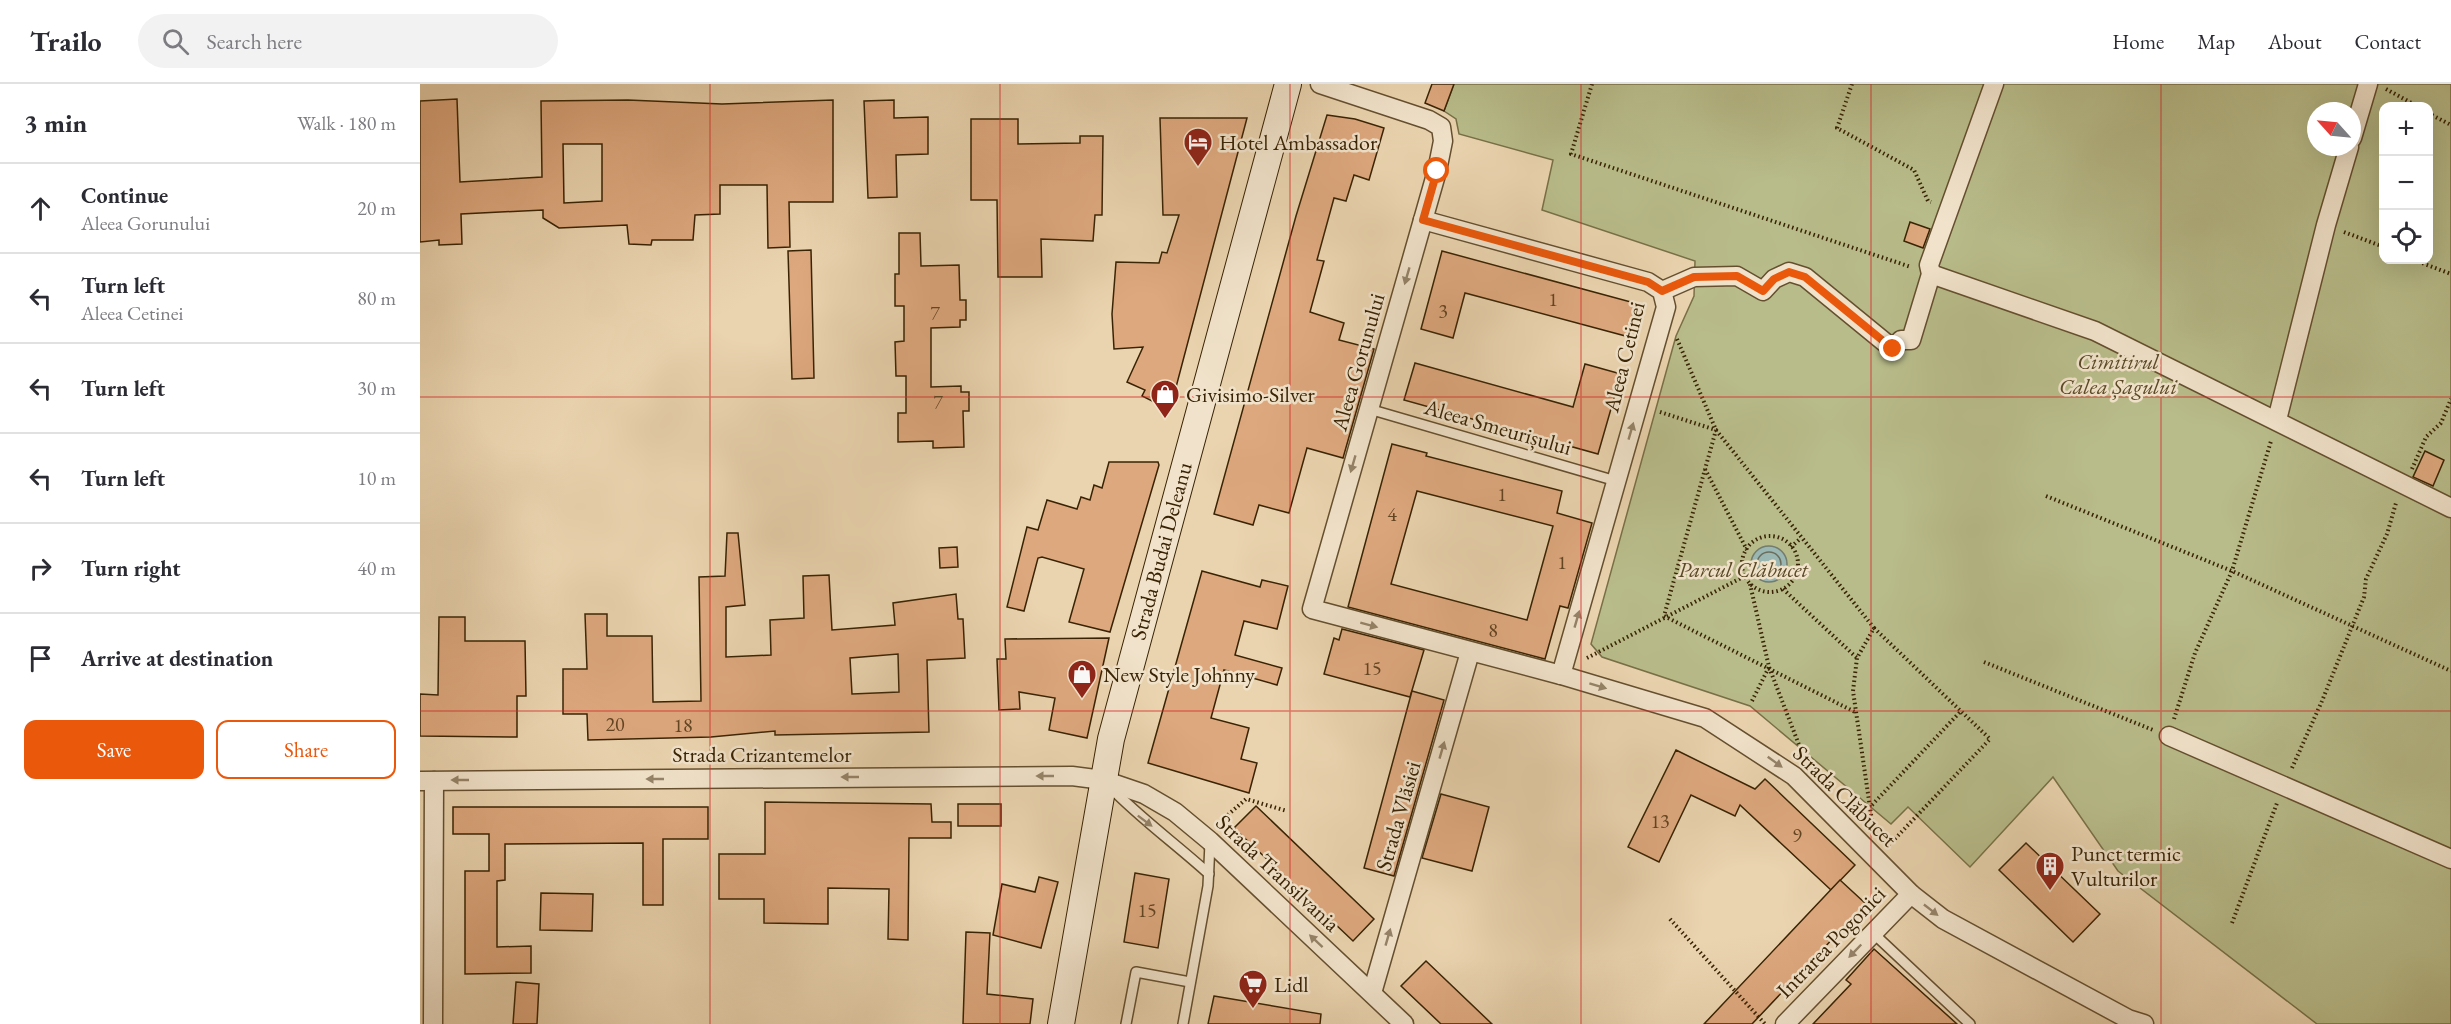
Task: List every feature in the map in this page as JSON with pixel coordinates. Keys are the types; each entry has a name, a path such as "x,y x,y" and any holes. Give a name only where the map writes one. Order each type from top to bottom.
{"main road":[{"name":"Strada Budai Deleanu","path":"1060,1024 1103,780 1119,710 1287,84"}],"street":[{"name":"Aleea Gorunului","path":"1312,609 1423,220 1443,141 1441,127 1429,120 1320,84"},
{"path":"1664,299 1694,277 1737,276 1763,291 1774,279 1789,272 1805,277 1893,349 1901,340 1911,340 1931,274 1929,265 1994,84"},
{"path":"2361,108 2368,84"},
{"path":"2277,420 2326,225 2346,156"},
{"name":"Aleea Cetinei","path":"1423,220 1648,282 1664,299 1561,675"},
{"path":"1931,274 2095,331 2451,508"},
{"name":"Strada Clăbucet","path":"1312,609 1561,675 1705,718 1794,776 1911,894 1943,919 2132,1022"},
{"name":"Strada Vlăsiei","path":"1372,993 1470,652"},
{"path":"2169,736 2451,859"},
{"name":"Strada Crizantemelor","path":"427,781 1060,776 1103,780"},
{"name":"Strada Transilvania","path":"1103,780 1155,798 1210,842 1404,1024"},
{"path":"427,781 433,1024"},
{"name":"Intrarea Pogonici","path":"1785,1024 1911,894"}],"lane":[{"name":"Aleea Smeurișului","path":"1369,409 1616,481"},
{"path":"1103,780 1140,818 1175,842 1209,874"},
{"path":"1183,1024 1209,874 1210,842"},
{"path":"1873,933 1970,1024"},
{"path":"1126,1024 1136,972 1190,982"}],"path":[{"path":"1592,84 1571,154 1931,274"},
{"path":"1852,84 1837,128 1914,170 1928,201 1949,208"},
{"path":"2376,84 2410,102"},
{"path":"2433,116 2451,125"},
{"path":"2326,225 2379,245"},
{"path":"2425,264 2451,274"},
{"path":"1664,299 1716,430 1874,628 1990,739 1876,858"},
{"path":"2232,923 2283,786 2322,701 2404,485 2426,437 2440,423 2451,399"},
{"path":"1660,412 1716,430"},
{"path":"1984,662 2169,736 2195,653 2232,571 2277,420"},
{"path":"1664,616 1716,430"},
{"path":"1705,469 1746,550"},
{"path":"2046,496 2232,571 2451,671"},
{"path":"1750,584 1769,592 1783,589 1795,578 1798,570 1796,554 1791,546 1777,537 1768,537 1752,543 1743,558 1745,576 1750,584 1768,667 1801,750 1794,776"},
{"path":"1791,546 1802,538"},
{"path":"1561,675 1597,651 1745,576"},
{"path":"1783,589 1857,658"},
{"path":"1664,616 1854,712"},
{"path":"1874,628 1857,658 1853,691 1854,712 1872,805 1876,858"},
{"path":"1752,701 1768,667"},
{"path":"1872,805 1961,711"},
{"path":"1221,821 1246,799 1287,811"},
{"path":"1670,919 1765,1024"}],"green space":[{"name":"Cimitirul Calea Șagului","path":"1454,84 2451,84 2451,1024 2317,1024 2118,871 2053,777 1970,867 1908,807 1891,824 1750,706 1602,657 1591,644 1676,336 1694,296 1695,261 1542,210 1553,160 1459,134 1456,119 1444,111"}],"water":[{"path":"1769,546 1782,551 1787,564 1782,577 1769,582 1756,577 1751,564 1756,551"}],"building":[{"path":"1432,84 1454,84 1444,111 1425,103"},
{"path":"457,99 460,182 542,177 541,101 628,100 722,104 833,100 833,202 789,202 790,247 768,248 767,185 720,185 720,214 695,215 693,240 652,240 651,245 629,244 627,225 559,228 543,218 543,210 461,214 462,244 439,245 439,240 420,242 420,101","holes":["563,144 602,144 602,201 564,203"]},
{"path":"894,100 894,118 928,117 928,154 896,155 897,197 868,198 864,101"},
{"path":"1327,115 1355,119 1384,128 1369,180 1354,175 1346,201 1334,198 1317,260 1324,261 1310,312 1344,323 1339,340 1374,349 1343,458 1307,448 1289,513 1259,505 1253,525 1214,514 1296,216"},
{"path":"1160,118 1247,118 1170,410 1142,396 1145,390 1127,382 1143,347 1114,349 1112,314 1116,262 1159,263 1162,252 1167,253 1179,215 1163,215"},
{"path":"971,119 1018,119 1018,144 1080,143 1080,136 1103,136 1102,215 1095,215 1093,241 1041,239 1042,277 998,277 997,200 971,200"},
{"path":"1910,222 1930,229 1923,248 1904,241"},
{"path":"899,233 920,233 921,266 959,265 960,300 966,300 966,320 960,320 960,327 931,328 931,387 961,386 961,392 969,392 969,411 963,411 964,447 933,448 933,441 898,442 898,413 906,413 906,376 896,376 895,342 904,341 904,306 895,306 895,274 899,274"},
{"path":"811,250 814,378 792,379 788,251"},
{"path":"1442,251 1642,305 1633,338 1465,293 1453,338 1421,329"},
{"path":"1415,363 1573,407 1585,364 1621,374 1598,454 1404,400"},
{"path":"1392,444 1427,453 1426,456 1562,491 1557,513 1592,523 1568,608 1560,606 1545,659 1348,607","holes":["1417,491 1553,526 1527,620 1391,584"]},
{"path":"2425,451 2444,460 2433,486 2413,477"},
{"path":"1109,462 1158,462 1159,465 1110,632 1069,622 1084,569 1042,557 1038,558 1024,611 1007,607 1027,527 1038,530 1047,500 1077,509 1081,497 1090,500 1094,485 1102,488"},
{"path":"727,533 738,533 745,605 726,607 726,657 771,655 770,620 804,618 803,576 829,575 832,630 895,625 893,603 956,594 958,619 963,619 965,658 927,660 929,732 775,735 775,731 711,737 588,740 587,714 563,714 563,669 587,669 585,614 607,614 607,636 652,636 653,702 701,701 699,577 725,576","holes":["898,654 899,692 852,694 850,658"]},
{"path":"957,547 958,567 940,568 939,548"},
{"path":"1202,571 1260,587 1262,580 1288,586 1277,629 1244,621 1235,655 1282,668 1277,685 1224,670 1211,718 1249,728 1241,759 1257,763 1249,793 1148,763"},
{"path":"439,617 465,617 465,641 525,641 526,696 517,696 517,737 420,736 420,694 438,695"},
{"path":"1342,629 1424,650 1410,697 1324,674 1334,638 1339,640"},
{"path":"1109,638 1087,738 1049,730 1055,698 1019,692 1020,709 999,710 997,659 1006,659 1005,639"},
{"path":"1412,691 1444,700 1394,876 1364,868"},
{"path":"1676,750 1755,789 1765,779 1855,865 1831,890 1740,805 1735,816 1691,795 1659,862 1628,847"},
{"path":"1441,794 1489,807 1472,871 1422,858"},
{"path":"765,802 931,804 932,822 951,822 951,838 909,838 908,940 888,939 889,889 828,888 828,924 764,923 764,899 719,899 719,854 765,854"},
{"path":"958,804 1001,804 1001,826 958,826"},
{"path":"1256,806 1374,919 1353,941 1234,828"},
{"path":"453,807 708,807 708,839 663,839 663,905 643,905 643,843 505,844 505,880 497,881 497,947 531,946 531,973 465,974 465,871 489,871 489,834 453,834"},
{"name":"Punct termic Vulturilor","path":"2026,843 2100,914 2073,942 1999,870"},
{"path":"1135,873 1169,879 1158,948 1124,942"},
{"path":"1039,877 1058,882 1041,948 993,935 1002,884 1035,892"},
{"path":"1840,880 1866,904 1752,1024 1704,1024"},
{"path":"541,893 593,894 592,931 540,930"},
{"path":"966,932 990,933 987,994 1033,999 1030,1024 963,1024"},
{"path":"1874,949 1957,1024 1813,1024 1851,984 1846,980"},
{"path":"1426,961 1492,1024 1441,1024 1401,986"},
{"path":"516,982 539,984 537,1024 513,1024"},
{"name":"Lidl","path":"1214,996 1321,1014 1320,1024 1208,1024"}],"place":[{"name":"Hotel Ambassador","path":"1198,168"},
{"name":"Givisimo-Silver","path":"1165,420"},
{"name":"New Style Johnny","path":"1082,700"},
{"name":"Punct termic Vulturilor","path":"2050,892"},
{"name":"Lidl","path":"1253,1010"}],"route":[{"path":"1437,171 1423,220 1648,282 1662,291 1694,277 1737,276 1763,291 1774,279 1789,272 1805,277 1893,349"}],"park label":[{"name":"Parcul Clăbucet","path":"1743,569"}]}
